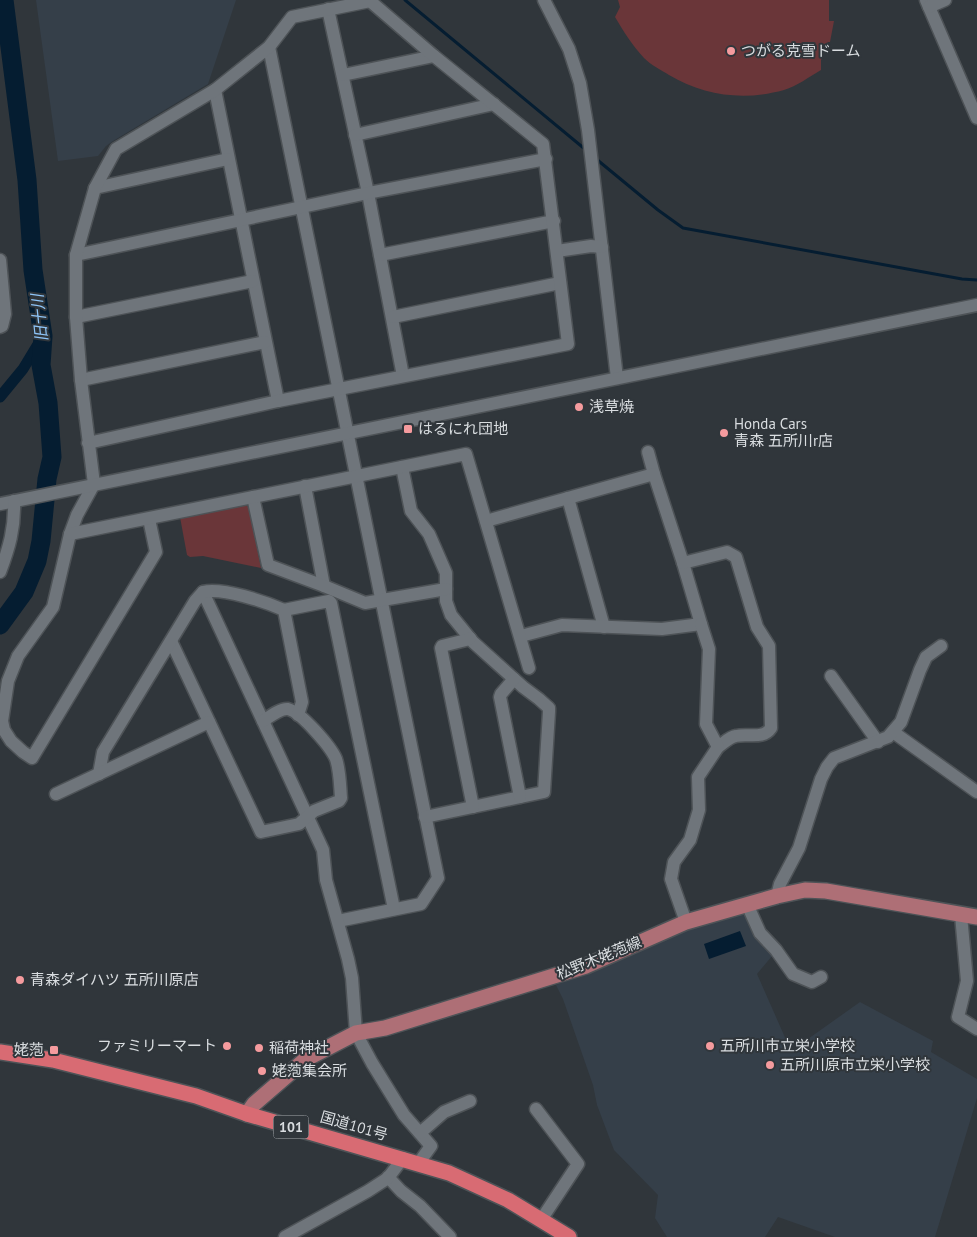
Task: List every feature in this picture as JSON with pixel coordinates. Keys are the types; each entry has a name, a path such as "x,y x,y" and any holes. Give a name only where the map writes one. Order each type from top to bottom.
{"highway":[{"name":"国道101号","path":"0,1052 53,1060 188,1094 247,1114 403,1158 449,1173 508,1200 569,1237"}],"main road":[{"name":"松野木姥萢線","path":"247,1114 254,1104 306,1059 356,1033 385,1028 586,966 686,922 747,904 805,890 826,891 977,917"}],"street":[{"path":"544,0 569,49 580,83 588,130 617,378"},
{"path":"945,0 927,4 977,118"},
{"path":"88,442 278,401 568,344 543,144 434,56 370,1 292,17 269,47 215,90 116,148 95,188 76,254 76,318 81,380 88,442 94,484 77,515 70,534 53,607 18,656 8,681 2,721 4,730 23,752 32,758 156,552 149,519"},
{"path":"328,9 368,193 403,376"},
{"path":"269,47 437,880 421,904 338,921"},
{"path":"343,75 434,56"},
{"path":"215,90 278,401"},
{"path":"355,135 494,104"},
{"path":"95,188 228,159"},
{"path":"76,254 368,193 546,159"},
{"path":"380,255 554,221"},
{"path":"557,250 602,247"},
{"path":"0,260 5,314 2,326 0,327"},
{"path":"76,318 252,280"},
{"path":"392,317 560,283"},
{"path":"0,504 977,305"},
{"path":"81,380 265,342"},
{"path":"648,452 708,649 706,724 718,747"},
{"path":"70,534 466,454 529,668"},
{"path":"402,467 411,511 424,527 434,544 446,573 446,601 451,615 470,638 514,679 547,706 549,712 546,790 544,792 425,816"},
{"path":"486,522 654,474"},
{"path":"305,486 324,586"},
{"path":"253,497 268,565 365,603 446,589"},
{"path":"568,498 604,627"},
{"path":"0,572 11,544 14,512 19,500"},
{"path":"683,563 727,552 736,557 757,627 769,646 771,728 762,736 737,735 732,737 718,747 698,777 699,810 690,840 674,862 671,879 686,922"},
{"path":"99,774 102,752 195,601 203,592 214,590 253,599 284,610 332,602 394,910"},
{"path":"203,592 323,850 326,880 352,978 356,1033 404,1115 431,1146 418,1164"},
{"path":"284,610 302,702 298,715"},
{"path":"521,636 562,625 662,629 701,624"},
{"path":"470,638 442,646 441,648 473,807"},
{"path":"171,640 261,832 298,824 307,815 339,801 341,798 337,762 332,751 298,715 285,709 263,721"},
{"path":"777,896 780,884 799,848 821,779 827,767 834,758 848,751 878,742 893,732 901,722 926,657 941,646"},
{"path":"831,676 878,742"},
{"path":"514,679 500,697 520,797"},
{"path":"56,794 209,722"},
{"path":"893,732 977,792"},
{"path":"747,904 760,933 776,950 793,974 812,982 821,977"},
{"path":"961,915 967,981 958,1017 977,1029"},
{"path":"420,1133 444,1112 470,1101"},
{"path":"536,1110 578,1164 541,1220"},
{"path":"285,1237 368,1191 388,1177 403,1158"},
{"path":"388,1177 450,1237"}],"shaded area":[{"path":"36,0 236,0 208,84 113,141 98,156 58,161"},
{"name":"つがる克雪ドーム","path":"618,0 829,0 829,21 834,21 830,42 828,42 821,60 821,70 784,90 739,96 696,88 682,82 647,61 632,43 615,17 620,7"},
{"path":"245,505 249,507 261,568 203,556 190,557 187,555 180,517"},
{"name":"五所川原市立栄小学校","path":"743,914 772,956 757,974 791,1051 860,1002 933,1041 931,1052 977,1079 977,1098 935,1237 835,1237 778,1217 765,1237 667,1237 655,1218 658,1195 614,1150 597,1105 593,1085 563,999 556,985 695,927"}],"water":[{"path":"740,931 746,946 709,959 704,944"}],"waterway":[{"name":"旧十川","path":"0,625 24,592 37,561 41,541 47,479 52,457 48,403 41,365 43,336 33,270 27,180 4,0"},
{"path":"405,0 586,150"},
{"path":"595,158 683,228 962,279 977,280"},
{"path":"0,397 23,369 43,336"}],"place":[{"name":"つがる克雪ドーム","path":"731,51"},
{"name":"浅草焼","path":"579,407"},
{"name":"はるにれ団地","path":"408,429"},
{"name":"Honda Cars 青森 五所川r店","path":"724,433"},
{"name":"青森ダイハツ 五所川原店","path":"20,980"},
{"name":"ファミリーマート","path":"227,1046"},
{"name":"五所川市立栄小学校","path":"710,1046"},
{"name":"稲荷神社","path":"259,1048"},
{"name":"姥萢","path":"54,1050"},
{"name":"五所川原市立栄小学校","path":"770,1065"},
{"name":"姥萢集会所","path":"262,1071"}]}
